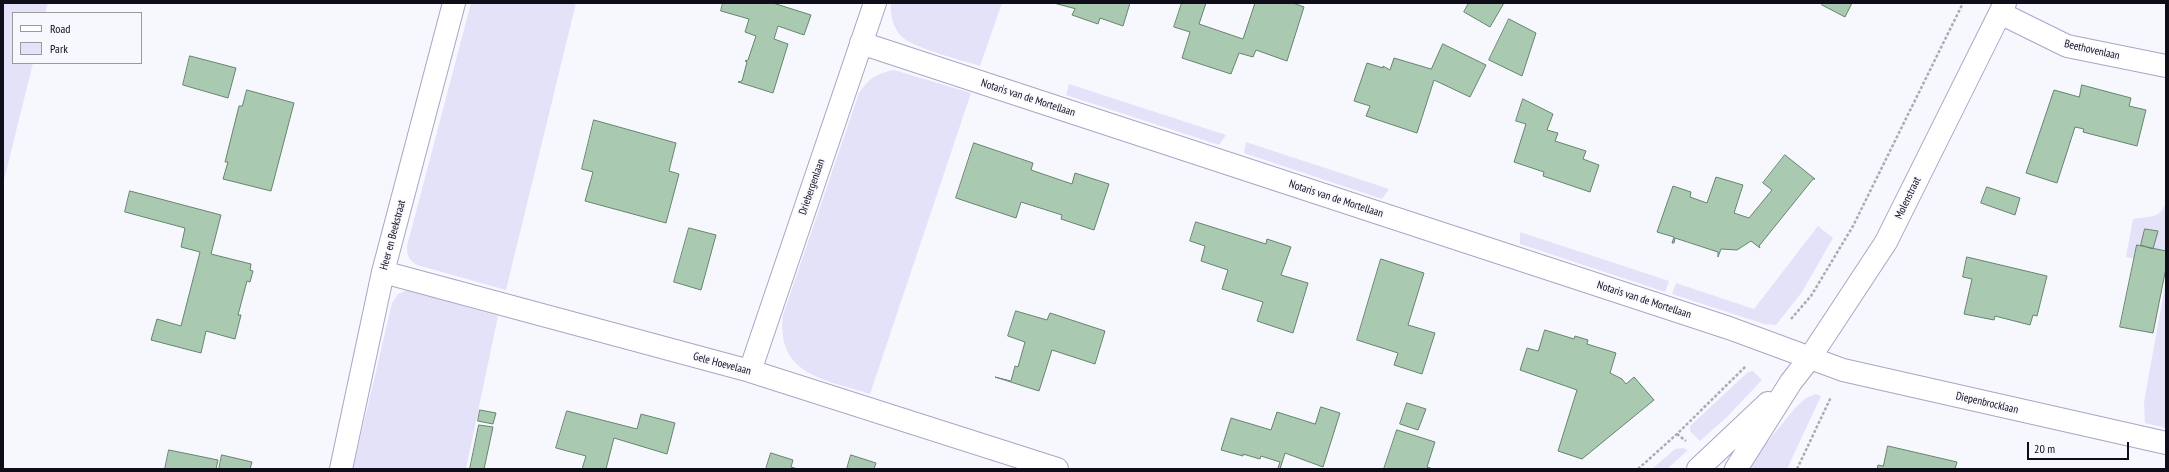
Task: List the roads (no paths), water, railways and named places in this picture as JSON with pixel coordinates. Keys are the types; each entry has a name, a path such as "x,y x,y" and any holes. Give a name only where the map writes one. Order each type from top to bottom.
{"street":[{"name":"Heer en Beekstraat","path":"341,469 383,272 454,3"},
{"name":"Driebergenlaan","path":"750,371 875,3"},
{"name":"Beethovenlaan","path":"2002,8 2067,46 2166,66"},
{"name":"Molenstraat","path":"1736,469 1791,382 1809,359 1886,242 2002,8"},
{"name":"Notaris van de Mortellaan","path":"861,43 1714,323 1809,359"},
{"name":"Gele Hoevelaan","path":"383,272 750,371 1057,469"},
{"name":"Diepenbrocklaan","path":"1809,359 1843,370 2166,443"},
{"name":"Molenstraat","path":"1698,469 1791,382"}]}
